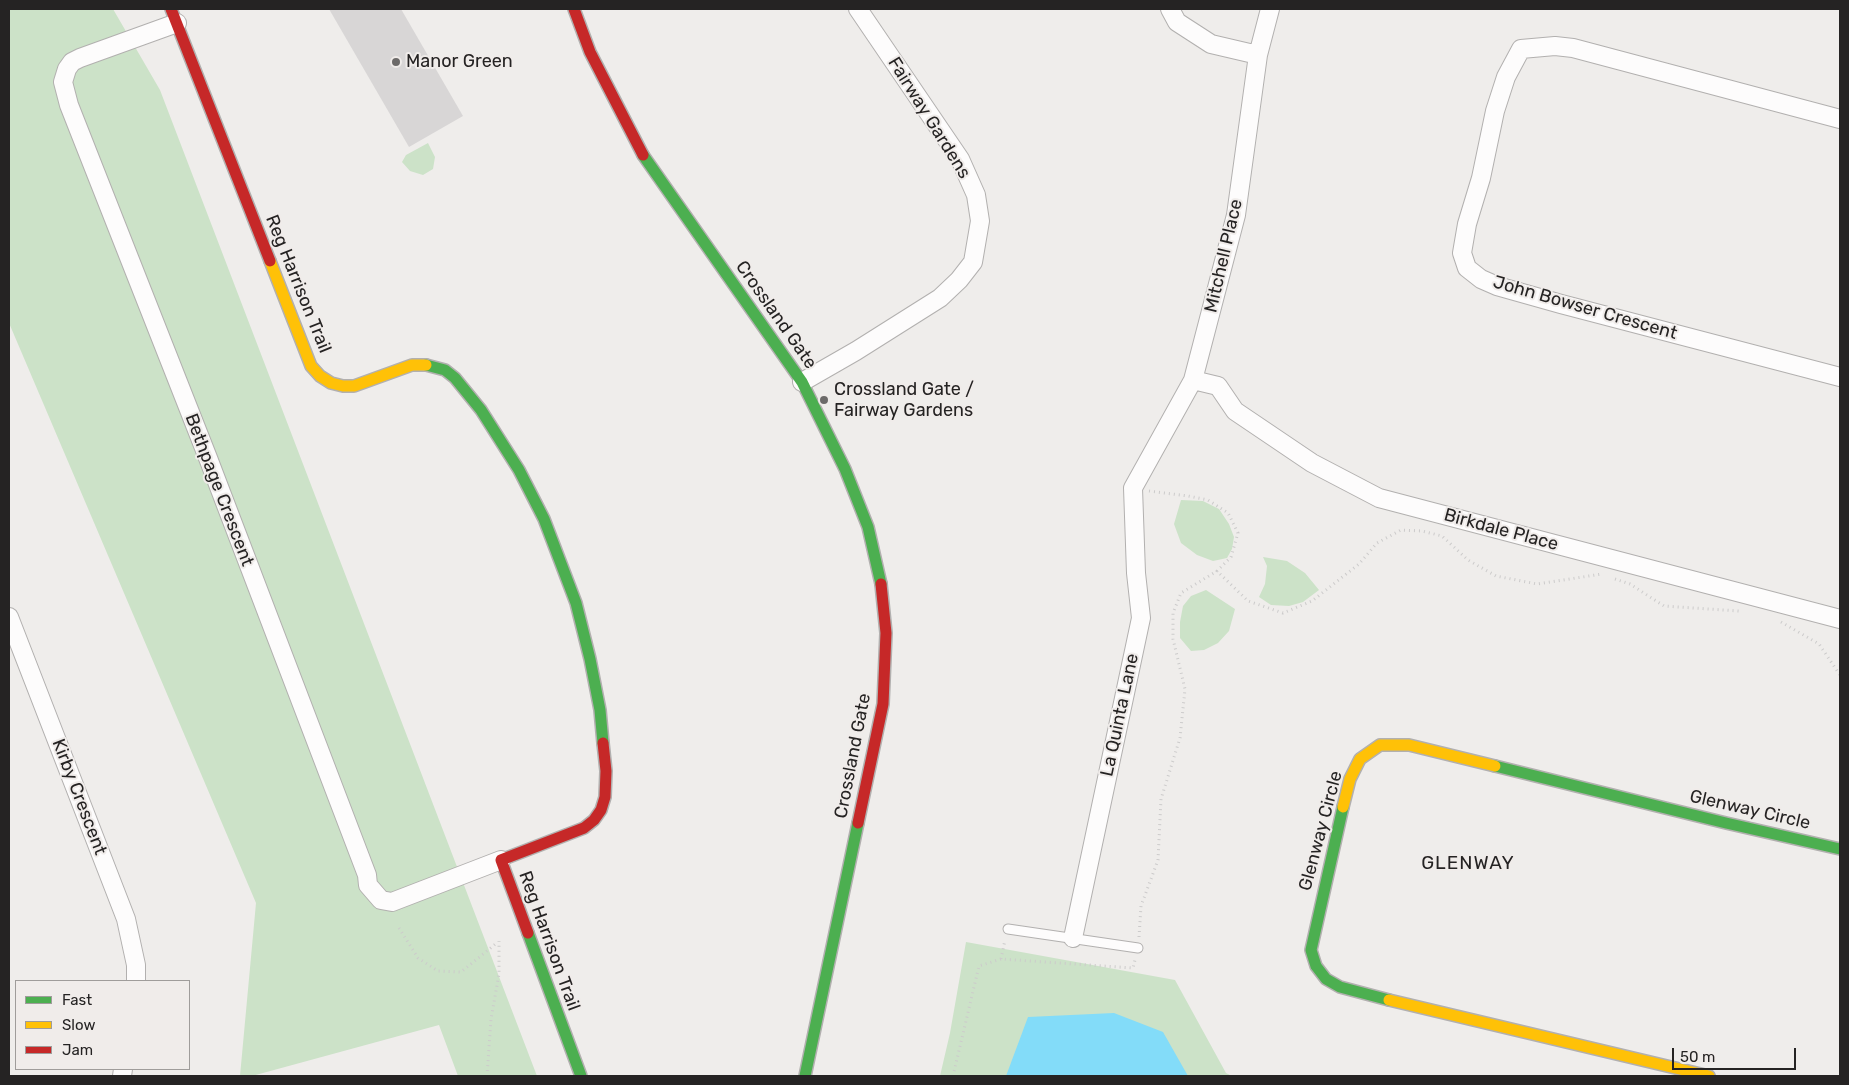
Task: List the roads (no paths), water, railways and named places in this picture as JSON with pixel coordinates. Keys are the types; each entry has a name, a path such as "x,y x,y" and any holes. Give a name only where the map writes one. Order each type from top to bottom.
{"street":[{"name":"Crossland Gate","path":"574,9 590,52 643,156 802,382 845,469 868,527 880,574 886,633 884,704 805,1076"},
{"name":"Fairway Gardens","path":"802,382 856,351 940,298 959,280 973,262 980,221 976,195 960,159 858,9"},
{"path":"1170,9 1177,22 1211,44 1258,55"},
{"name":"Mitchell Place","path":"1133,488 1194,380 1236,214 1258,55 1270,9"},
{"name":"Bethpage Crescent","path":"174,16 72,62 67,68 63,82 80,132 208,458 367,875 368,885 381,900 392,902 500,860"},
{"name":"Reg Harrison Trail","path":"174,16 311,366 331,384 343,386 354,386 412,365 422,364 445,370 455,378 481,410 519,470 544,519 561,561 576,603 597,693 606,771 605,797 601,810 594,820 584,828 500,860 581,1076"},
{"name":"John Bowser Crescent","path":"1840,119 1573,48 1555,46 1521,48 1506,78 1495,111 1481,178 1467,224 1462,253 1467,268 1481,279 1497,286 1840,377"},
{"name":"Birkdale Place","path":"1194,380 1218,386 1235,411 1312,463 1379,498 1840,619"},
{"name":"La Quinta Lane","path":"1073,938 1140,618 1136,573 1133,488"},
{"name":"Kirby Crescent","path":"9,617 126,919 136,965 136,980"},
{"name":"Glenway Circle","path":"1708,1076 1340,988 1326,979 1316,966 1311,950 1350,779 1360,759 1380,745 1409,745 1840,849"}],"lane":[{"path":"1008,930 1138,948"}],"water":[{"path":"1114,1013 1163,1032 1188,1076 1006,1076 1028,1017"}],"place":[{"name":"Manor Green","path":"396,62"},
{"name":"Crossland Gate / Fairway Gardens","path":"824,400"}],"district":[{"name":"GLENWAY","path":"1468,864"}]}
